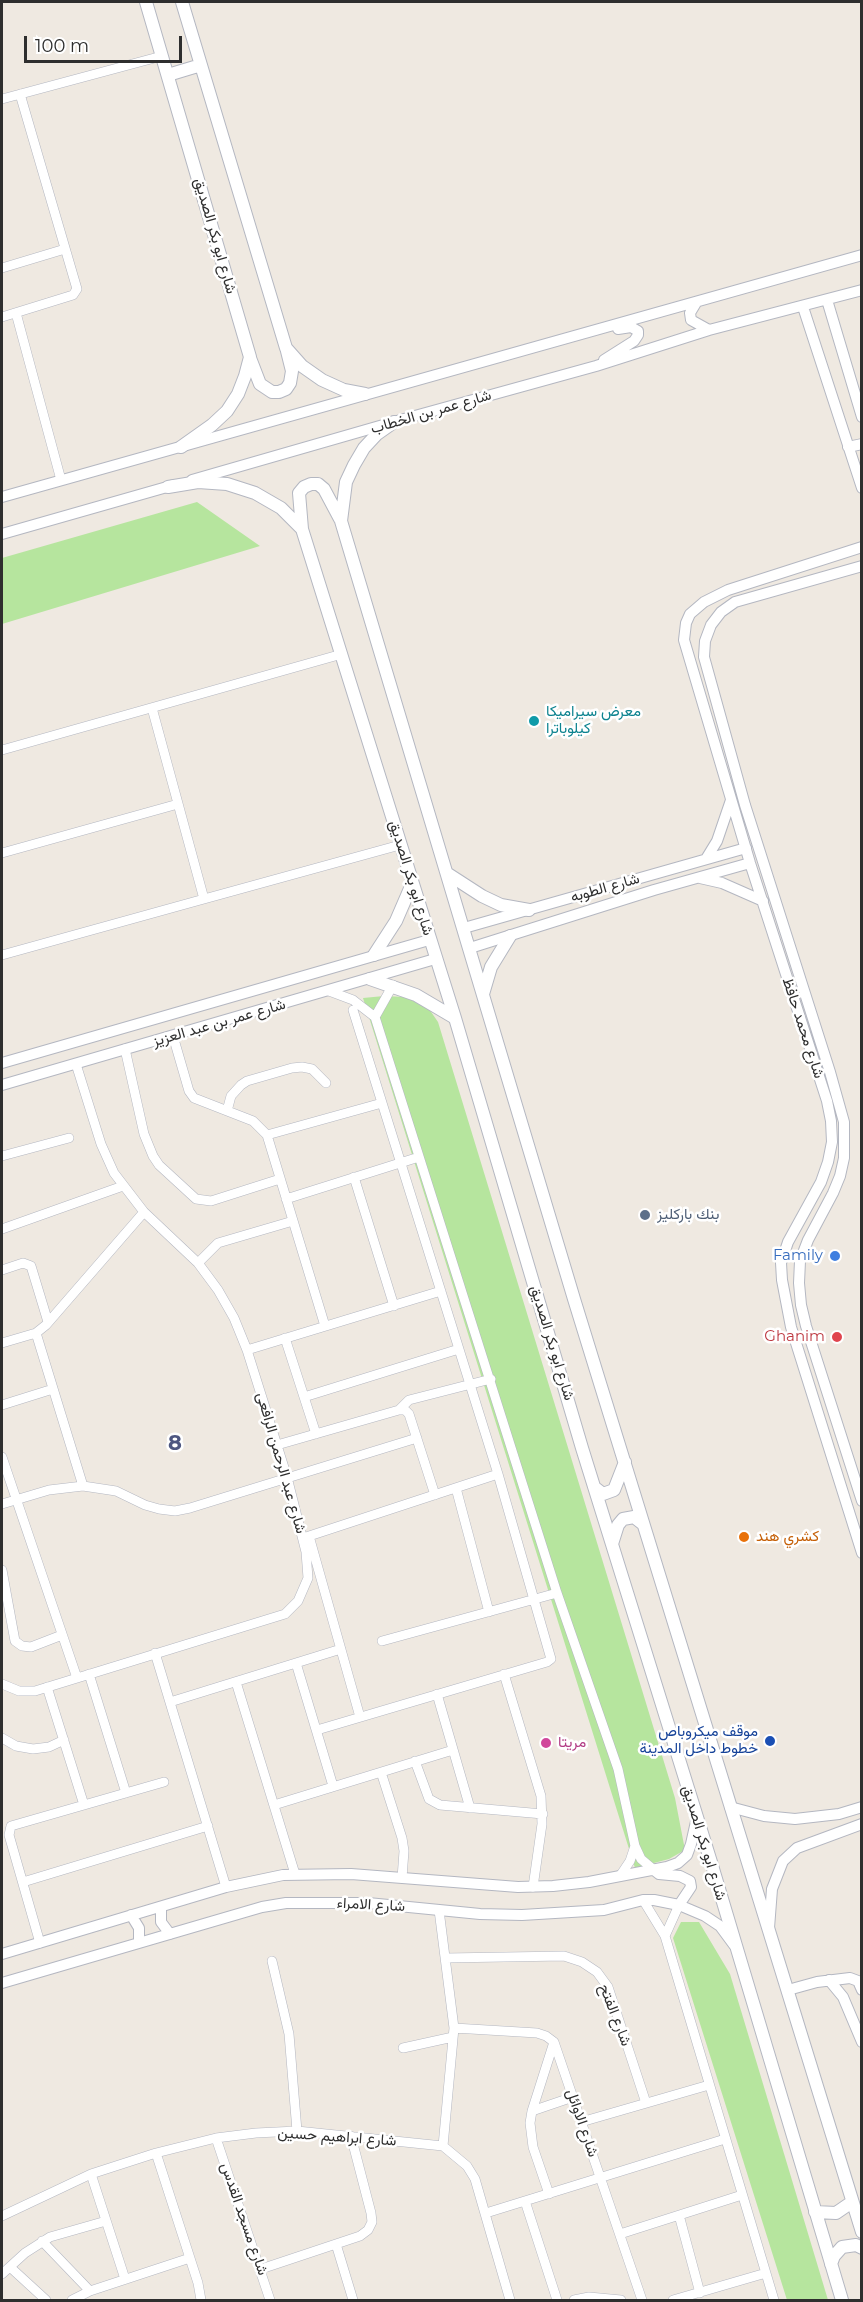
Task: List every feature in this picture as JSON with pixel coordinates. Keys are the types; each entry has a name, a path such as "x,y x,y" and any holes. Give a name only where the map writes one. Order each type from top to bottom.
{"main road":[{"name":"شارع ابو بكر الصديق","path":"146,2 250,357 260,384 272,392 279,392 290,383 292,371 286,348"},
{"path":"182,2 286,348 302,366 322,381 344,390 365,394"},
{"path":"168,75 201,65"},
{"path":"181,447 212,425 226,411 238,394 246,376 250,357"},
{"path":"341,520 344,492 354,465 364,448 377,434 394,422"},
{"name":"شارع ابو بكر الصديق","path":"168,487 198,482 227,484 255,493 280,508 302,529 455,1018 594,1487 697,1817 842,2301"},
{"path":"302,529 299,493 310,484 318,484 324,489 341,520 624,1462 861,2232"},
{"path":"448,874 482,896 501,905 529,910"},
{"path":"378,954 412,884"},
{"path":"483,995 491,967 510,936"},
{"path":"370,979 390,979 455,1018"},
{"path":"594,1487 603,1494 614,1490 624,1462"},
{"path":"612,1544 618,1525 623,1519 634,1518 644,1524"},
{"path":"815,2212 836,2213 852,2202"},
{"path":"831,2264 834,2256 842,2247 861,2248"}],"street":[{"path":"2,99 162,56"},
{"path":"2,318 74,295 77,289 20,94"},
{"path":"2,268 65,249"},
{"path":"2,497 861,255"},
{"name":"شارع عمر بن الخطاب","path":"2,534 596,366 709,330 861,290"},
{"path":"827,300 861,417"},
{"path":"696,303 690,313 691,320 709,330"},
{"path":"803,307 861,488"},
{"path":"16,313 61,480"},
{"path":"586,332 631,327 638,331 634,341 617,350 596,366"},
{"path":"848,447 861,444"},
{"name":"شارع محمد حافظ","path":"861,548 798,566 704,602 690,614 686,623 684,640 750,863 831,1121 832,1142 828,1162 821,1182 788,1242 782,1263 782,1280 791,1327 861,1552"},
{"path":"798,566 802,582"},
{"name":"شارع محمد حافظ","path":"861,566 735,602 721,612 711,625 705,641 704,657 745,805 844,1122 845,1149 840,1176 808,1240 800,1261 799,1283 806,1326 861,1501"},
{"path":"2,750 342,654"},
{"path":"152,708 204,899"},
{"path":"706,859 722,831 731,799"},
{"path":"2,853 178,804"},
{"path":"2,955 400,844"},
{"name":"شارع الطوبه","path":"464,928 746,848"},
{"name":"شارع الطوبه","path":"470,948 750,863"},
{"path":"700,878 743,891 763,901"},
{"path":"504,917 510,936"},
{"name":"شارع عمر بن عبد العزيز","path":"2,1063 429,940"},
{"path":"358,1025 375,1018 390,979 388,965 378,954"},
{"path":"390,979 435,959"},
{"name":"شارع عمر بن عبد العزيز","path":"2,1085 370,979"},
{"path":"329,991 353,1000 375,1018 491,1378 556,1593 618,1769 635,1846 641,1859 659,1874 680,1876 690,1881 691,1887 679,1905 665,1936"},
{"path":"199,1006 207,1026"},
{"path":"317,1730 551,1659 498,1474 353,1010"},
{"path":"172,1036 189,1091 194,1098 253,1121 267,1135 325,1326"},
{"path":"125,1049 147,1145 159,1165 196,1198 211,1202 280,1179"},
{"name":"شارع عبد الرحمن الرافعى","path":"2,1684 19,1691 35,1691 285,1614 298,1600 308,1578 306,1537 247,1350 234,1318 219,1290 198,1263 144,1212 123,1186 101,1144 76,1064"},
{"path":"227,1111 231,1096 241,1085 292,1068 312,1069 326,1083"},
{"path":"267,1135 382,1102"},
{"path":"2,1156 69,1137"},
{"path":"286,1199 418,1157"},
{"path":"354,1177 393,1306"},
{"path":"2,1229 123,1186"},
{"path":"2,1343 36,1333 48,1322 144,1212"},
{"path":"198,1263 218,1243 293,1221"},
{"path":"2,1268 23,1263 31,1266 48,1322"},
{"path":"247,1350 441,1292"},
{"path":"36,1333 83,1486"},
{"path":"285,1338 316,1434"},
{"path":"304,1397 459,1349"},
{"path":"399,1410 409,1400 491,1378"},
{"path":"2,1405 53,1389"},
{"path":"277,1445 405,1410 409,1414 435,1495"},
{"path":"2,1504 49,1490 83,1486 116,1491 145,1505 174,1510 417,1438"},
{"path":"2,1457 76,1678"},
{"path":"360,1717 306,1537 498,1474"},
{"path":"456,1488 489,1612"},
{"path":"850,1514 861,1510"},
{"path":"2,1570 15,1641 22,1647 31,1647 62,1635"},
{"path":"382,1641 556,1593"},
{"path":"170,1702 341,1649"},
{"path":"155,1653 226,1887"},
{"path":"296,1663 333,1786"},
{"path":"89,1674 126,1793"},
{"path":"504,1674 539,1787 543,1814 533,1887"},
{"path":"236,1682 295,1874"},
{"path":"47,1687 84,1805"},
{"path":"437,1694 470,1808"},
{"path":"2,1738 16,1746 33,1749 49,1747 64,1740"},
{"path":"274,1805 453,1750"},
{"path":"415,1761 429,1799 446,1806 543,1814"},
{"path":"381,1772 402,1838 404,1851 402,1878"},
{"path":"40,1943 9,1835 11,1826 165,1782"},
{"path":"730,1807 764,1816 795,1819 839,1814 861,1807"},
{"name":"شارع الامراء","path":"2,1954 226,1887 258,1879 295,1874 402,1878 533,1887 565,1885 654,1870 678,1863 687,1855 697,1817"},
{"path":"769,1931 772,1889 783,1861 797,1848 861,1824"},
{"path":"22,1882 208,1826"},
{"path":"620,1876 630,1861 635,1846"},
{"path":"644,1900 665,1936 774,2301"},
{"name":"شارع الامراء","path":"2,1983 262,1907 286,1903 369,1903 501,1915 563,1914 604,1910 644,1900 654,1900 679,1905 705,1916 720,1926 734,1945"},
{"path":"161,1906 160,1922 170,1934"},
{"path":"440,1910 453,2032 443,2146 467,2166 475,2179 510,2301"},
{"path":"131,1915 139,1928 140,1943"},
{"name":"شارع الفتح","path":"446,1958 564,1956 582,1962 597,1972 608,1987 646,2103"},
{"path":"272,1961 289,2034 297,2131"},
{"path":"788,1990 829,1980 850,1978 858,1981 861,1990"},
{"path":"829,1980 843,1997 861,2042"},
{"path":"403,2048 453,2032 537,2033 554,2042 530,2123 533,2147 549,2194"},
{"name":"شارع الاوائل","path":"554,2042 642,2301"},
{"path":"581,2122 709,2085"},
{"path":"532,2111 573,2097"},
{"name":"شارع ابراهيم حسين","path":"2,2216 91,2174 156,2153 216,2138 297,2131 443,2146"},
{"path":"261,2269 336,2244 368,2230 372,2222 351,2136"},
{"name":"شارع مسجد القدس","path":"216,2138 270,2301"},
{"path":"486,2214 725,2139"},
{"path":"156,2153 201,2301"},
{"path":"91,2174 125,2279"},
{"path":"620,2234 742,2195"},
{"path":"525,2201 556,2301"},
{"path":"679,2215 700,2293"},
{"path":"2,2274 50,2236 106,2221"},
{"path":"42,2241 90,2291"},
{"path":"336,2244 353,2301"},
{"path":"72,2301 90,2291 189,2258"},
{"path":"10,2267 46,2301"},
{"path":"673,2301 766,2273"},
{"path":"574,2301 590,2297 621,2301"}],"green space":[{"path":"197,502 260,546 2,624 2,558"},
{"path":"405,997 427,1006 438,1022 675,1798 685,1850 669,1859 635,1868 363,998"},
{"path":"681,1922 699,1922 730,1974 828,2300 787,2300 673,1938"}],"place":[{"name":"معرض سيراميكا كيلوباترا","path":"534,721"},
{"name":"بنك باركليز","path":"645,1215"},
{"name":"Family","path":"835,1256"},
{"name":"Ghanim","path":"837,1337"},
{"name":"كشري هند","path":"744,1537"},
{"name":"موقف ميكروباص خطوط داخل المدينة","path":"770,1741"},
{"name":"مريتا","path":"546,1743"}],"district":[{"name":"8","path":"175,1444"}]}
